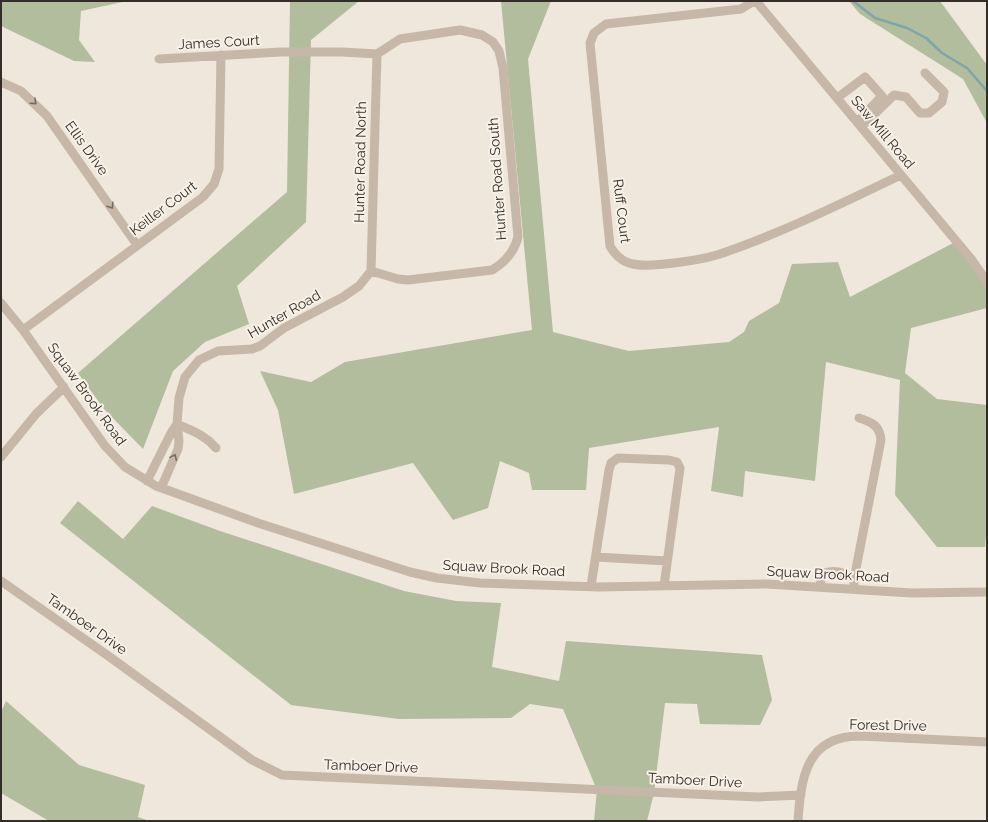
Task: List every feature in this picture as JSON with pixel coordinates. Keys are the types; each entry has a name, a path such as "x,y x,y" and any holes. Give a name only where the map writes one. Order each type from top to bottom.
{"street":[{"name":"Saw Mill Road","path":"755,1 972,260 987,282"},
{"name":"Ruff Court","path":"755,1 742,9 606,24 594,32 590,43 610,246 613,252 625,261 641,265 668,263 719,254 815,216 901,175"},
{"name":"Hunter Road South","path":"371,272 408,280 492,270 502,264 515,248 518,237 503,68 499,51 493,42 482,35 460,30 400,39 377,54"},
{"name":"James Court","path":"159,59 281,52 342,52 377,54"},
{"name":"Hunter Road North","path":"371,272 377,54"},
{"name":"Keiller Court","path":"23,330 203,196 214,184 217,176 222,55"},
{"path":"859,124 894,95 906,97 920,113 929,113 942,102 944,92 925,73"},
{"path":"837,98 865,77 882,96 859,124"},
{"name":"Ellis Drive","path":"1,82 21,91 47,116 137,245"},
{"name":"Hunter Road","path":"161,488 178,449 179,441 177,424 179,398 185,377 199,360 218,351 252,349 260,346 284,328 343,297 359,286 371,272"},
{"name":"Squaw Brook Road","path":"1,303 23,330 116,458 129,470 161,488 258,523 372,561 437,578 480,583 591,586 767,584 912,594 987,592"},
{"path":"1,457 36,414 64,387"},
{"path":"853,589 881,440 880,432 877,426 859,418"},
{"path":"177,424 202,435 216,448"},
{"name":"Hunter Road","path":"147,481 177,424"},
{"path":"591,586 611,462 618,458 669,460 677,462 680,468 664,586"},
{"path":"596,557 667,561"},
{"path":"820,587 820,578 822,574 826,572 839,571 854,579"},
{"name":"Tamboer Drive","path":"1,581 107,655 252,760 282,775 758,797 801,795"},
{"name":"Forest Drive","path":"798,821 805,772 814,756 830,743 849,736 987,742"}],"green space":[{"path":"1,1 127,1 81,11 79,40 95,62 74,61 1,26"},
{"path":"290,1 359,1 311,40 306,222 237,286 249,324 205,342 173,371 143,449 104,409 78,373 287,192"},
{"path":"501,1 551,1 528,59 553,332 629,351 729,342 744,332 749,321 779,303 792,264 838,262 850,297 957,241 987,289 987,308 911,328 905,373 937,399 987,405 987,523 985,547 937,547 895,495 900,380 826,362 815,481 745,471 743,497 711,491 719,427 589,448 586,490 532,490 529,473 500,461 488,508 453,520 413,463 294,494 278,410 260,371 311,382 345,362 532,330"},
{"path":"849,1 940,1 987,65 987,123 963,79 860,14"},
{"path":"78,501 123,539 152,506 220,531 404,591 456,601 501,603 492,667 559,681 566,641 762,655 772,700 760,725 700,724 697,704 665,703 654,793 647,821 594,821 597,790 563,709 530,704 511,718 399,719 291,705 60,523"},
{"path":"6,701 79,765 145,785 138,817 149,821 49,821 1,793 1,712"}],"waterway":[{"path":"853,1 875,18 907,28 926,38 942,53 967,68 987,91"}]}
